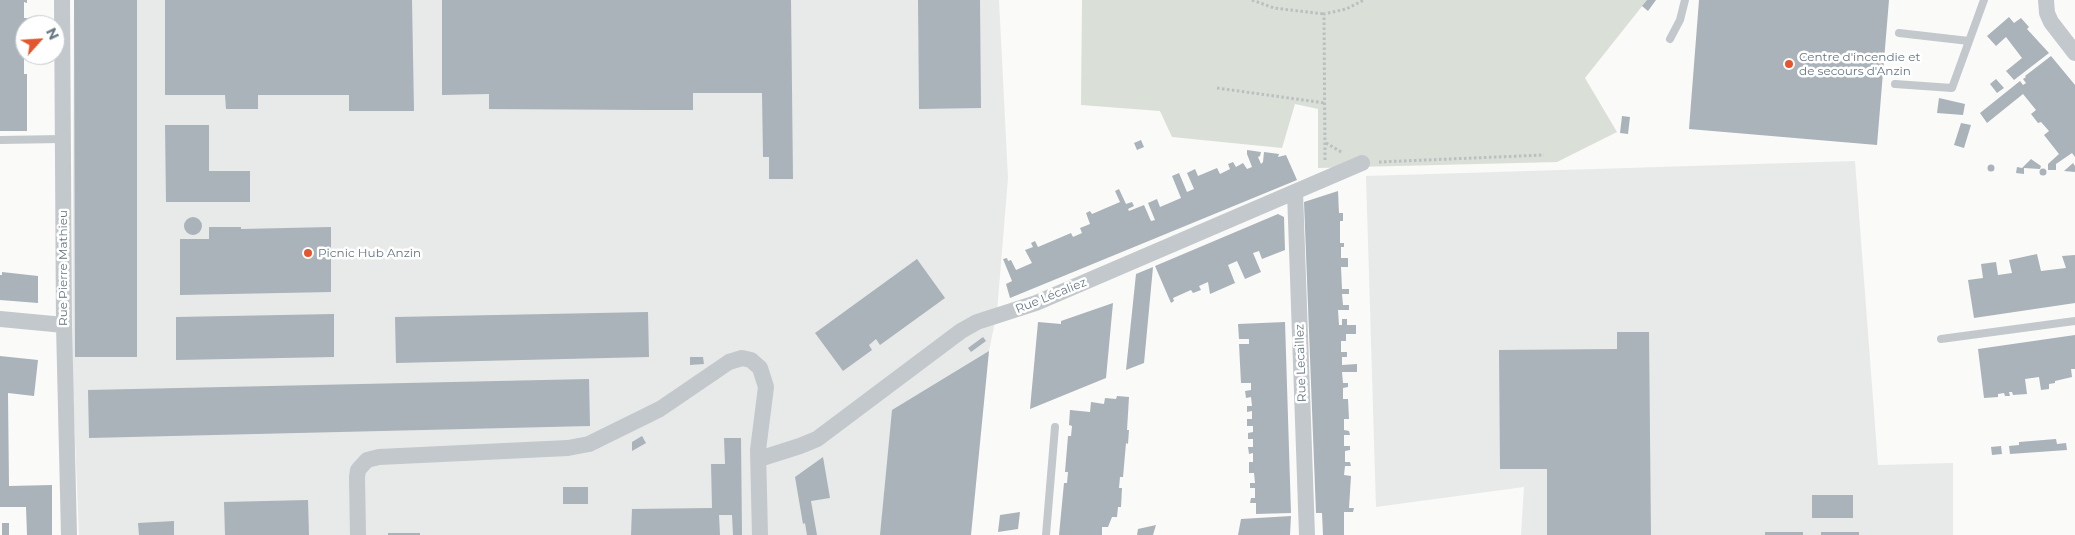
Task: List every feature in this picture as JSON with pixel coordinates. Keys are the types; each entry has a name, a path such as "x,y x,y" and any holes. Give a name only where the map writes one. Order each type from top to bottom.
{"street":[{"name":"Rue Pierre Mathieu","path":"62,0 64,325 69,535"},
{"path":"2046,0 2047,13 2051,22 2075,53"},
{"name":"Rue Lécaliez","path":"759,459 817,439 961,331 977,322 1036,303 1362,163"},
{"name":"Rue Lecaillez","path":"1294,192 1307,535"},
{"path":"0,319 64,325"},
{"path":"358,535 357,477 358,470 367,460 379,456 568,448 589,444 609,436 660,409 736,359 746,358 756,363 765,380 766,395 760,429 759,459 760,535"}],"lane":[{"path":"1670,39 1680,20 1685,0"},
{"path":"1895,84 1952,88 1984,0"},
{"path":"1899,33 1969,41"},
{"path":"0,140 62,140"},
{"path":"1941,339 2075,321"},
{"path":"1046,535 1055,427"}],"path":[{"path":"1252,0 1274,8 1324,14 1346,9 1364,0"},
{"path":"1324,14 1325,178"},
{"path":"1217,88 1325,103"},
{"path":"1326,143 1362,163 1544,155"}],"shaded area":[{"path":"74,0 999,0 1008,178 997,312 989,351 963,535 79,535 72,368"},
{"path":"1082,0 1647,0 1585,78 1617,132 1557,162 1318,168 1318,109 1295,104 1282,148 1172,137 1160,111 1081,105"},
{"path":"1855,161 1878,465 1953,463 1953,535 1521,535 1524,487 1376,507 1366,176"}],"building":[{"path":"0,0 27,0 27,3 24,2 24,15 15,15 15,65 24,65 24,74 27,74 27,131 0,131"},
{"path":"74,0 137,0 137,357 75,357"},
{"path":"165,0 412,0 414,111 349,111 349,95 258,95 258,109 226,109 225,95 165,95"},
{"path":"442,0 791,0 793,179 769,179 769,157 763,157 762,93 693,93 693,110 489,109 489,94 442,95"},
{"path":"918,0 980,0 981,108 919,109"},
{"path":"1647,0 1656,0 1648,11 1642,6"},
{"name":"Centre d'incendie et de secours d'Anzin","path":"1699,0 1889,0 1877,145 1689,129"},
{"path":"2009,17 2014,23 2021,18 2029,27 2027,29 2049,53 2014,80 2006,71 2022,58 2006,37 1996,46 1987,36"},
{"path":"2051,56 2075,85 2075,157 2072,153 2056,164 2056,170 2048,170 2048,164 2059,154 2044,135 2049,131 2041,122 2038,123 2031,114 2036,110 2023,94 1987,123 1980,113 2020,81 2023,85 2026,83 2023,79 2025,76"},
{"path":"1996,79 2004,88 1997,93 1990,84"},
{"path":"1939,98 1965,104 1963,115 1937,113"},
{"path":"1622,116 1630,117 1628,134 1620,133"},
{"path":"1961,123 1971,125 1964,148 1954,145"},
{"path":"165,125 209,125 209,171 250,171 250,202 166,202"},
{"path":"1141,140 1144,147 1137,150 1134,143"},
{"path":"1247,150 1261,152 1258,157 1261,164 1264,152 1279,154 1278,157 1286,155 1297,180 1010,298 1006,284 1012,281 1003,259 1011,260 1016,270 1032,263 1025,250 1033,247 1031,243 1035,241 1038,247 1071,233 1073,237 1082,233 1080,228 1090,224 1086,213 1090,211 1092,214 1120,202 1115,191 1119,189 1126,204 1132,202 1134,206 1128,209 1129,211 1144,205 1151,221 1155,220 1148,203 1157,199 1160,207 1181,198 1172,176 1179,173 1187,192 1194,189 1187,173 1195,169 1198,176 1217,168 1220,174 1230,169 1228,164 1233,162 1236,167 1243,163 1247,169 1252,167"},
{"path":"2031,159 2041,166 2040,169 2024,168 2024,174 2016,173 2017,167 2022,168"},
{"path":"2073,163 2075,172 2064,171"},
{"path":"1991,164 1995,168 1991,172 1987,168"},
{"path":"2043,169 2046,172 2043,175 2040,172"},
{"path":"1338,191 1339,213 1343,213 1343,221 1340,221 1340,243 1344,243 1344,247 1341,247 1341,258 1348,258 1348,267 1341,267 1342,289 1349,289 1349,294 1342,294 1343,305 1349,305 1349,310 1338,310 1339,325 1342,325 1342,319 1347,319 1347,325 1356,325 1356,334 1346,334 1346,341 1341,341 1341,352 1347,352 1347,357 1342,357 1342,365 1357,364 1357,372 1342,372 1343,383 1348,383 1348,387 1343,388 1343,399 1348,399 1349,419 1344,419 1344,430 1349,431 1350,435 1344,435 1344,446 1350,446 1350,450 1345,451 1345,462 1350,462 1351,466 1345,466 1344,475 1351,476 1349,508 1354,508 1353,512 1344,512 1344,535 1323,535 1322,513 1316,513 1304,202"},
{"path":"1278,214 1284,217 1285,250 1262,259 1259,251 1253,253 1261,272 1245,279 1237,261 1228,265 1235,283 1210,294 1208,282 1199,286 1201,290 1193,293 1191,290 1173,298 1174,301 1171,303 1155,266"},
{"path":"193,217 199,220 202,226 199,232 193,235 187,232 184,226 187,220"},
{"path":"209,227 241,227 241,229 331,227 331,292 180,295 180,239 209,239"},
{"path":"2037,254 2041,271 2066,268 2062,256 2075,255 2075,303 1974,318 1968,280 1983,278 1981,264 1996,262 1998,275 2012,273 2009,260"},
{"path":"917,259 945,298 880,345 876,339 869,345 872,350 843,371 815,333"},
{"path":"1153,267 1144,363 1126,370 1136,274"},
{"path":"2,272 38,276 38,303 0,300 0,275 2,275"},
{"path":"1113,303 1106,378 1030,409 1038,322 1061,324 1061,321"},
{"path":"648,312 649,357 396,363 395,317"},
{"path":"334,314 334,357 176,360 176,317"},
{"path":"1285,322 1291,513 1256,514 1256,503 1250,503 1251,498 1255,498 1255,488 1250,488 1250,483 1255,483 1254,473 1249,473 1249,462 1253,462 1253,453 1249,454 1248,447 1253,447 1253,439 1248,439 1248,433 1253,432 1253,426 1247,426 1247,419 1252,419 1252,411 1247,412 1247,406 1252,406 1251,397 1246,398 1245,391 1251,390 1251,383 1241,383 1239,344 1249,344 1249,339 1239,339 1238,324"},
{"path":"1617,332 1649,332 1651,535 1547,535 1547,469 1500,469 1499,350 1617,349"},
{"path":"2075,335 2075,369 2071,369 2072,377 2055,381 2055,383 2049,384 2049,389 2041,390 2039,377 2025,379 2027,394 2013,395 2012,392 2009,392 2010,396 2005,396 2004,393 1998,394 1998,397 1984,398 1978,349"},
{"path":"983,337 986,341 971,352 968,348"},
{"path":"989,351 971,535 880,535 892,410"},
{"path":"0,356 38,360 34,396 8,393 9,486 52,485 52,535 27,535 26,507 0,507"},
{"path":"690,357 703,357 704,364 690,365"},
{"path":"589,379 590,426 89,438 88,390"},
{"path":"1117,396 1129,397 1127,430 1129,430 1123,477 1120,477 1119,488 1122,488 1121,507 1118,507 1117,517 1112,517 1108,527 1102,527 1102,535 1059,535 1064,483 1067,483 1068,472 1065,472 1068,436 1071,436 1072,426 1069,425 1070,410 1090,412 1091,402 1104,404 1105,398 1116,399"},
{"path":"642,436 646,443 632,451 632,442"},
{"path":"724,438 741,438 742,535 733,535 732,515 719,515 720,535 631,535 632,509 712,508 711,464 725,464"},
{"path":"2056,439 2057,444 2066,443 2067,450 2010,454 2009,446 2019,445 2019,442"},
{"path":"2001,446 2002,454 1992,455 1991,447"},
{"path":"823,457 830,498 811,501 817,535 807,535 805,523 803,524 795,477"},
{"path":"563,487 588,487 588,504 563,504"},
{"path":"1812,495 1853,495 1853,518 1812,518"},
{"path":"308,500 309,535 225,535 224,502"},
{"path":"1020,512 1018,529 998,532 1000,515"},
{"path":"1291,516 1290,535 1238,535 1241,519"},
{"path":"174,521 174,535 139,535 138,523"},
{"path":"2,523 9,523 9,535 2,535"},
{"path":"1156,525 1153,535 1137,535 1138,529"},
{"path":"1765,532 1803,532 1803,535 1765,535"},
{"path":"1821,532 1859,532 1859,535 1821,535"},
{"path":"388,533 420,533 420,535 388,535"}],"place":[{"name":"Centre d'incendie et de secours d'Anzin","path":"1789,64"},
{"name":"Picnic Hub Anzin","path":"308,253"}]}
